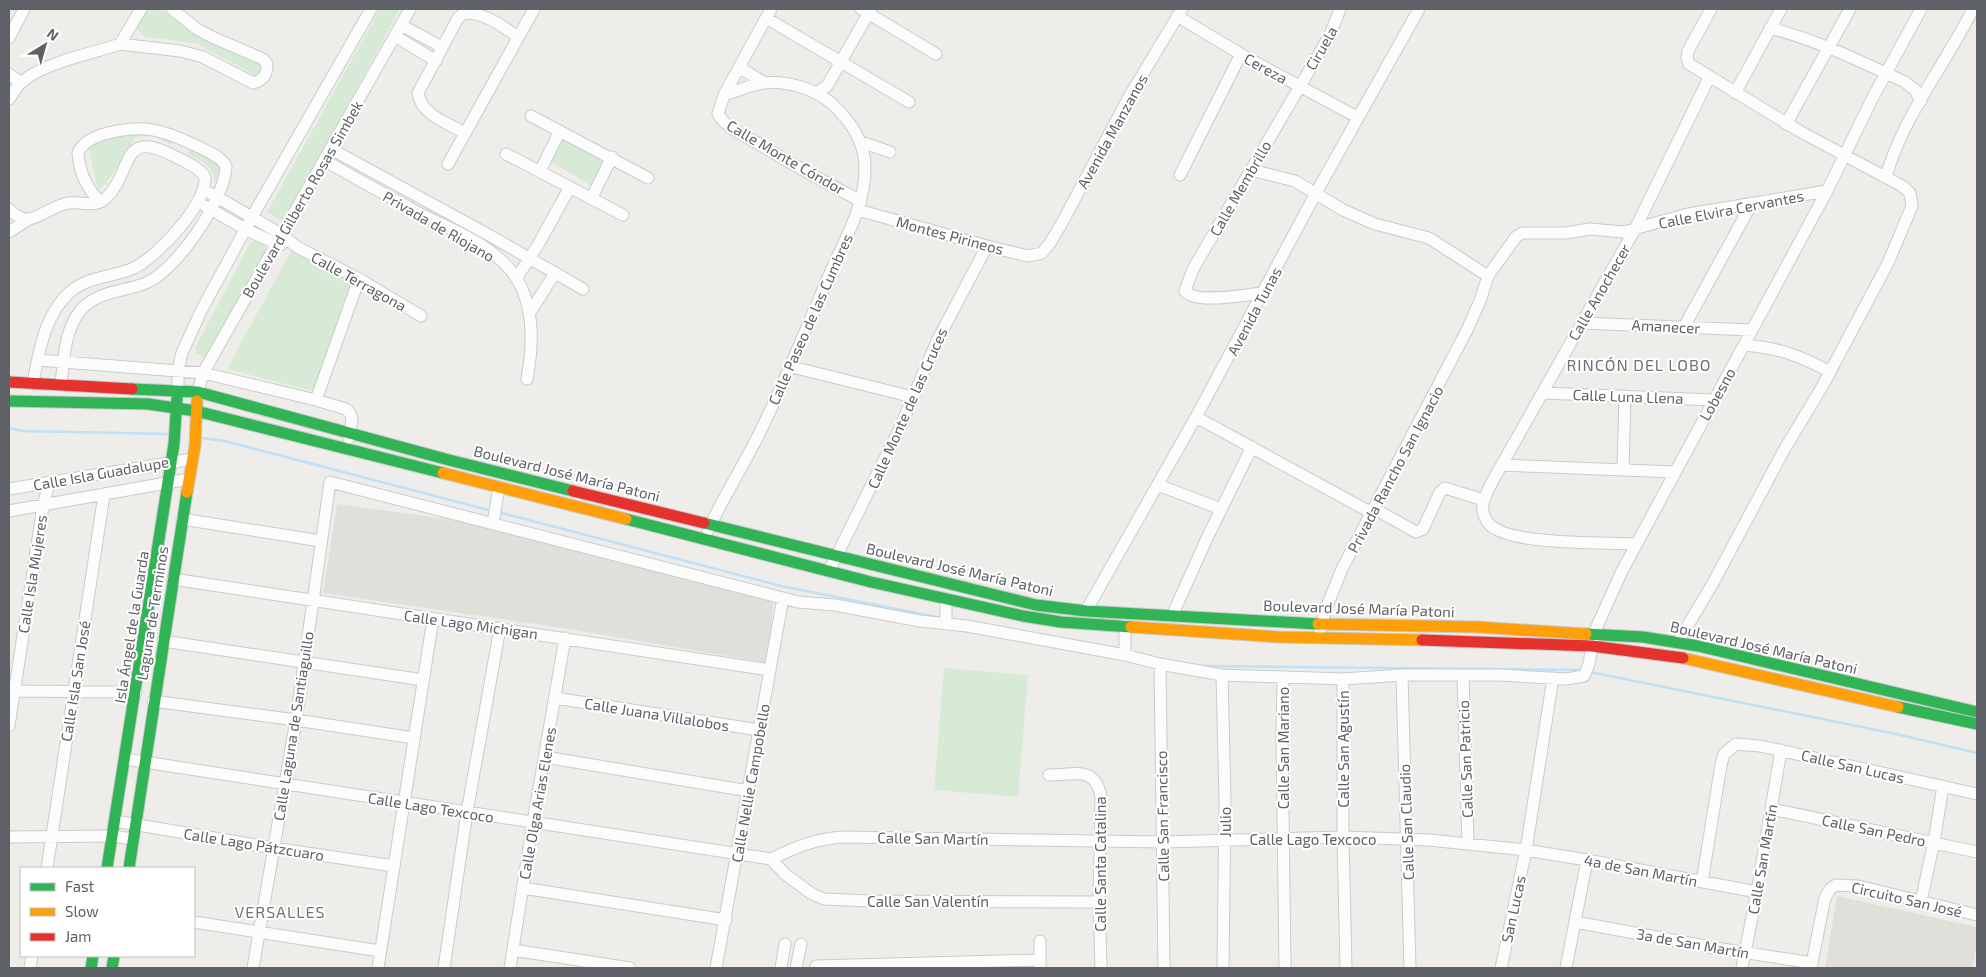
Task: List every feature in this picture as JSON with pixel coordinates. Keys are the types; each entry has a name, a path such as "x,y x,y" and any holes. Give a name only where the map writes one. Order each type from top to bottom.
{"main road":[{"name":"Boulevard José María Patoni","path":"9,382 198,392 449,460 1036,605 1086,611 1320,624 1419,625 1624,635 1698,646 1977,712"},
{"name":"Isla Ángel de la Guarda","path":"107,867 174,444 178,390"},
{"name":"Laguna de Terminos","path":"129,867 153,700 195,446 198,392"},
{"name":"Boulevard José María Patoni","path":"9,402 148,404 177,407 347,448 830,571 946,599 1043,619 1263,636 1318,639 1445,640 1592,646 1667,654 1977,724"},
{"path":"1263,636 1265,621"}],"street":[{"path":"120,44 141,9"},
{"path":"9,98 21,83 37,72 120,44 180,50 203,57 253,82 265,76 266,64 263,59 197,29 172,9"},
{"path":"178,390 178,370 185,342 252,217 371,9"},
{"name":"Boulevard Gilberto Rosas Simbek","path":"198,392 203,373 410,9"},
{"path":"448,164 534,9"},
{"name":"Ciruela","path":"1299,86 1330,35 1340,9"},
{"name":"Avenida Tunas","path":"1086,611 1196,417 1357,117 1420,9"},
{"path":"1678,642 1713,583 1784,450 1830,372 1888,263 1912,206 1910,193 1886,177 1843,156 1786,124 1689,64 1687,58 1688,51 1710,9"},
{"path":"1735,93 1781,9"},
{"path":"1786,124 1850,9"},
{"name":"Lobesno","path":"1553,678 1578,679 1588,669 1594,634 1622,571 1827,191 1843,156 1921,9"},
{"path":"1886,177 1892,156 1973,9"},
{"path":"9,38 25,10"},
{"path":"816,93 827,86 867,10 936,54"},
{"path":"465,133 425,109 418,93 458,18 464,12 471,12 498,23 518,37"},
{"name":"Cereza","path":"1179,12 1241,54 1357,117"},
{"name":"Avenida Manzanos","path":"1042,253 1050,244 1130,95 1179,12"},
{"path":"724,96 769,13 841,62 909,102"},
{"path":"1770,28 1792,34 1886,73 1910,85 1921,101"},
{"path":"398,31 442,47"},
{"path":"398,31 436,61"},
{"path":"1180,175 1241,54"},
{"path":"740,68 765,83"},
{"path":"9,74 21,83"},
{"name":"Calle Anochecer","path":"1484,500 1635,229 1709,78"},
{"name":"Calle Paseo de las Cumbres","path":"704,538 792,367 828,277 860,205 864,188 865,166 861,142 847,119 827,100 816,93 795,86 765,83 724,96"},
{"path":"827,86 827,100"},
{"name":"Calle Membrillo","path":"1264,293 1207,298 1191,296 1185,291 1193,269 1299,86"},
{"name":"Calle Monte Cóndor","path":"724,96 718,114 725,123 860,205"},
{"path":"532,116 612,157 648,178"},
{"path":"61,384 68,335 81,310 98,296 148,282 165,270 191,242 216,197 226,174 226,166 223,161 185,140 150,129 132,128 97,137 85,142 78,153 87,185 91,193 100,202"},
{"path":"540,171 560,132"},
{"path":"176,158 185,140"},
{"path":"861,142 890,152"},
{"path":"9,232 29,219 54,207 72,202 93,204 105,199 132,153 138,147 147,145 155,147 203,173 205,177 204,190 175,235 158,251 134,268 90,280 71,291 59,304 48,324 33,383"},
{"name":"Privada de Riojano","path":"331,149 583,289"},
{"path":"506,154 623,215"},
{"path":"591,199 612,157"},
{"name":"Privada de Riojano","path":"324,160 490,252 504,264 516,278 529,314 532,352 527,379"},
{"path":"1251,170 1295,180 1343,210 1375,224 1429,238 1488,276"},
{"path":"371,187 378,176"},
{"path":"72,202 87,185"},
{"path":"516,278 530,258 570,187"},
{"path":"204,190 252,217 279,238"},
{"name":"Calle Elvira Cervantes","path":"1488,276 1516,237 1522,233 1566,232 1590,229 1623,232 1688,214 1827,191"},
{"path":"197,201 246,228 279,238"},
{"path":"1684,327 1752,203"},
{"name":"Montes Pirineos","path":"860,205 986,246 1028,256 1042,253"},
{"path":"433,220 439,208"},
{"path":"9,209 19,216 29,219"},
{"name":"Calle Terragona","path":"279,238 359,279 421,316"},
{"name":"Calle Monte de las Cruces","path":"830,571 864,504 946,322 986,246"},
{"path":"529,314 555,273"},
{"name":"Privada Rancho San Ignacio","path":"1318,639 1320,624 1338,577 1441,380 1480,301 1488,276"},
{"path":"316,400 359,279"},
{"name":"Amanecer","path":"1581,323 1752,330"},
{"path":"1744,345 1780,350 1809,361 1830,372"},
{"path":"38,360 203,373 316,400 346,409 350,413 352,419 347,448"},
{"path":"792,367 913,397"},
{"name":"Calle Luna Llena","path":"1543,393 1713,400"},
{"path":"1623,470 1625,396"},
{"path":"1196,417 1416,532 1423,529 1440,492 1445,488 1484,500 1483,512 1485,518 1496,530 1519,536 1548,540 1636,544"},
{"path":"1172,616 1252,447"},
{"name":"Calle Isla Guadalupe","path":"9,489 192,459"},
{"path":"1502,465 1674,472"},
{"name":"Calle Isla Guadalupe","path":"9,511 189,479"},
{"name":"Calle Laguna de Santiaguillo","path":"253,968 272,848 296,720 330,482 494,515"},
{"name":"Calle Isla Mujeres","path":"9,726 11,691 43,506 49,483"},
{"path":"1158,484 1221,509"},
{"path":"499,487 494,515 783,598 947,619 967,626 1125,654 1160,664 1222,675 1343,679 1463,675 1553,678"},
{"name":"Calle Isla San José","path":"47,867 104,495"},
{"path":"182,519 321,541"},
{"name":"Calle Lago Michigan","path":"173,579 312,602 500,628 770,670"},
{"name":"Calle Nellie Campobello","path":"716,968 783,598"},
{"path":"946,599 947,619"},
{"path":"378,968 433,619"},
{"path":"1125,626 1125,654"},
{"path":"444,968 468,812 500,628"},
{"name":"Calle Olga Arias Elenes","path":"510,968 544,757 566,638"},
{"path":"163,641 423,680"},
{"name":"Calle San Francisco","path":"1160,664 1164,968"},
{"name":"Julio","path":"1222,675 1225,840 1224,968"},
{"name":"Calle San Patricio","path":"1463,675 1468,843"},
{"name":"Calle San Claudio","path":"1402,676 1410,968"},
{"name":"Calle San Mariano","path":"1283,678 1285,968"},
{"name":"San Lucas","path":"1501,968 1526,850 1553,678"},
{"name":"Calle San Agustín","path":"1343,679 1343,837 1346,968"},
{"path":"11,691 136,692"},
{"name":"Calle Juana Villalobos","path":"555,698 759,730"},
{"path":"153,700 414,738"},
{"name":"Calle San Lucas","path":"1702,882 1721,765 1724,754 1736,744 1780,750 1977,794"},
{"name":"Calle San Martín","path":"1742,968 1772,809 1780,750"},
{"path":"544,757 748,791"},
{"name":"Calle Lago Texcoco","path":"125,759 770,859"},
{"name":"Calle Santa Catalina","path":"1049,775 1086,775 1096,780 1101,797 1100,968"},
{"path":"1921,901 1934,842 1943,786"},
{"name":"Calle San Pedro","path":"1772,809 1977,852"},
{"name":"Calle Lago Pátzcuaro","path":"115,821 272,848 394,866"},
{"path":"9,837 112,836 134,839"},
{"name":"Calle Lago Texcoco","path":"1100,840 1163,842 1343,837 1468,843 1526,850"},
{"name":"Calle San Martín","path":"770,859 804,843 823,838 1100,840"},
{"name":"4a de San Martín","path":"1526,850 1757,892"},
{"name":"Calle San Valentín","path":"770,859 784,874 812,894 824,899 1099,902"},
{"path":"1566,968 1587,860"},
{"name":"Circuito San José","path":"1812,966 1825,898 1836,885 1858,886 1977,915"},
{"path":"523,888 726,920"},
{"path":"195,922 380,951"},
{"name":"3a de San Martín","path":"1575,922 1745,952 1812,966"},
{"path":"816,966 1040,964 1040,941"},
{"path":"781,968 785,944"},
{"path":"796,968 801,944"},
{"path":"513,950 630,968"}],"shaded area":[{"path":"337,504 484,524 774,596 768,663 556,627 323,593"},
{"path":"1837,896 1977,927 1977,942 1972,968 1825,968"}],"green space":[{"path":"148,9 167,9 261,61 266,71 256,76 196,43 145,37 135,27"},
{"path":"380,9 400,9 284,222 267,212"},
{"path":"134,131 149,134 135,138 106,184 98,189 88,146"},
{"path":"152,135 175,140 172,145"},
{"path":"563,135 606,159 591,185 549,161"},
{"path":"190,148 219,163 223,172 215,183 209,168 187,153"},
{"path":"255,241 264,245 267,251 209,352 204,357 196,353 196,346 250,243"},
{"path":"291,251 353,284 313,391 227,369"},
{"path":"944,668 1028,675 1018,797 934,790"}],"waterway":[{"path":"9,428 23,431 169,434"},
{"path":"202,438 225,441 492,511"},
{"path":"498,512 781,586 942,618"},
{"path":"1203,666 1582,670"},
{"path":"1590,672 1896,734 1977,753"}],"traffic: fast":[{"path":"132,389 198,392 449,460 573,491"},
{"path":"107,867 174,444 177,398"},
{"path":"9,401 148,404 196,411 443,473"},
{"path":"129,867 187,492"},
{"path":"626,519 871,582 1023,616 1061,622 1131,627"},
{"path":"704,523 1036,605 1086,611 1318,624"},
{"path":"1586,634 1643,637 1698,646 1977,712"},
{"path":"1898,707 1977,724"},
{"path":"91,968 93,957"},
{"path":"112,968 114,957"}],"traffic: slow":[{"path":"187,492 195,446 197,401"},
{"path":"443,473 626,519"},
{"path":"1318,624 1477,627 1586,634"},
{"path":"1131,627 1279,637 1422,640"},
{"path":"1683,658 1898,707"}],"traffic: jam":[{"path":"9,382 132,389"},
{"path":"573,491 704,523"},
{"path":"1422,640 1592,646 1683,658"}],"district":[{"name":"RINCÓN DEL LOBO","path":"1639,364"},
{"name":"VERSALLES","path":"280,911"}]}
